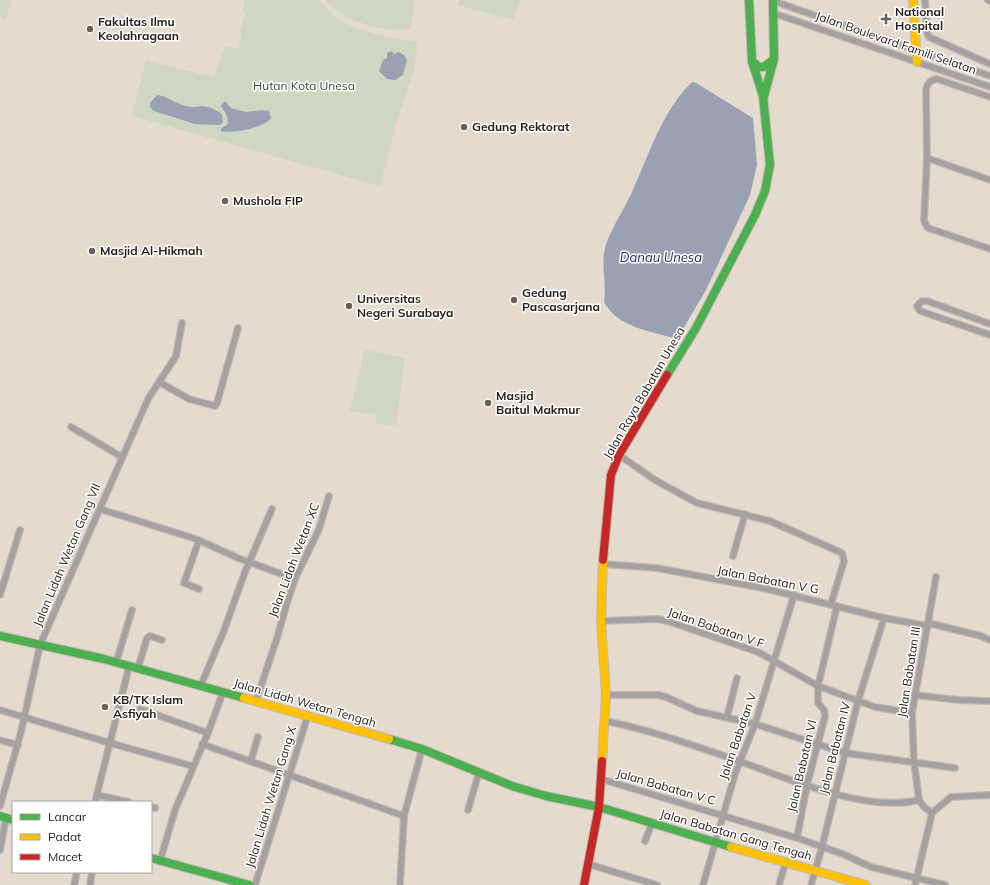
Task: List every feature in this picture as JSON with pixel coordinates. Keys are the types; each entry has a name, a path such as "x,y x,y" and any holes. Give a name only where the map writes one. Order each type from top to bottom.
{"main road":[{"path":"749,0 752,61 763,96"},
{"path":"763,96 774,59 773,0"},
{"path":"914,0 917,62"},
{"path":"752,61 759,67 764,67 774,59"},
{"name":"Jalan Raya Babatan Unesa","path":"584,885 599,807 605,721 606,695 601,621 603,564 611,475 618,455 696,328 755,215 765,191 770,165 763,96"},
{"name":"Jalan Lidah Wetan Tengah","path":"0,636 138,668 256,700 422,749 512,786 546,796 599,807"},
{"name":"Jalan Babatan Gang Tengah","path":"599,807 716,843 866,885"},
{"path":"152,858 249,885"}],"street":[{"name":"Jalan Boulevard Famili Selatan","path":"773,0 990,76"},
{"path":"925,0 927,32 929,37 990,64"},
{"name":"Jalan Boulevard Famili Selatan","path":"773,12 990,87"},
{"path":"990,97 937,79 932,79 928,83 926,89 927,158 924,221 928,228 990,249"},
{"path":"927,158 990,180"},
{"path":"990,324 927,301 922,301 918,306 920,310 990,335"},
{"name":"Jalan Lidah Wetan Gang VII","path":"0,806 18,745 40,645 148,399 176,356 182,323"},
{"path":"159,382 189,399 215,406 238,328"},
{"path":"71,427 122,457"},
{"name":"Jalan Babatan VI","path":"618,455 656,480 697,502 770,521 842,553 844,561 818,686 818,703 824,710 824,716 807,784 797,838"},
{"name":"Jalan Lidah Wetan XC","path":"256,700 296,579 319,529 329,496"},
{"path":"100,509 200,540 250,562 296,579"},
{"path":"201,685 272,509"},
{"path":"733,556 745,514"},
{"path":"0,595 20,530"},
{"path":"199,589 184,583 200,540"},
{"name":"Jalan Babatan V G","path":"603,564 657,568 794,595 884,618 928,625 981,636 990,640"},
{"name":"Jalan Babatan III","path":"919,800 914,761 912,713 936,577"},
{"name":"Jalan Babatan V","path":"703,885 740,762 755,724 775,661 794,595"},
{"path":"116,663 132,610"},
{"name":"Jalan Babatan IV","path":"810,885 822,847 858,701 884,618"},
{"name":"Jalan Babatan V F","path":"601,621 657,619 667,621 758,652 818,686 875,707 912,713"},
{"path":"138,668 147,638 150,636 162,640"},
{"path":"96,801 129,667"},
{"path":"727,717 737,678"},
{"path":"160,861 175,810 192,766 208,733 223,692"},
{"path":"606,695 658,695 713,716 727,717 755,724 845,753 914,761 955,768"},
{"path":"915,695 958,700 990,700"},
{"path":"140,709 208,733"},
{"path":"0,710 192,766"},
{"name":"Jalan Lidah Wetan Gang X","path":"255,885 291,775 308,715"},
{"path":"605,721 647,730 768,773 864,801 907,803 919,800 924,808 932,813"},
{"path":"251,760 258,736"},
{"path":"0,740 18,745"},
{"path":"202,744 251,760 404,816"},
{"path":"400,885 404,816 422,749"},
{"path":"468,810 478,772"},
{"name":"Jalan Babatan V C","path":"601,779 725,815 797,838 843,854 871,868 945,885"},
{"path":"915,885 932,813 951,797 990,795"},
{"path":"97,796 124,801"},
{"path":"0,850 6,818"},
{"path":"645,841 652,823"},
{"path":"779,885 786,862"},
{"path":"588,864 658,885"},
{"path":"74,885 77,873"},
{"path":"90,885 92,873"}],"green space":[{"path":"0,0 11,0 6,19 0,17"},
{"name":"Hutan Kota Unesa","path":"245,0 319,0 334,16 353,27 374,34 418,42 414,70 395,127 380,186 132,116 146,61 214,77 225,46 238,49 242,33 240,32 245,15 243,8"},
{"path":"325,0 414,0 411,30 375,27 365,24 345,15"},
{"path":"459,0 520,0 514,20 458,5"},
{"path":"365,350 405,358 396,425 376,424 376,414 350,411"}],"water":[{"path":"392,51 394,54 399,52 405,56 407,60 403,75 395,80 387,79 379,71 383,60 387,58 387,53"},
{"name":"Danau Unesa","path":"692,82 753,118 757,165 750,195 706,290 677,339 646,331 626,323 610,311 604,302 604,251 609,237 632,192 664,120 672,106"},
{"path":"157,95 188,107 205,106 212,108 222,114 223,122 220,125 195,124 154,111 150,107 150,103"},
{"path":"225,101 231,108 246,112 261,110 269,111 271,118 262,125 248,129 232,132 221,131 221,128 227,125 228,122 227,115 221,106"}],"traffic: fast":[{"path":"667,375 696,328 755,215 765,191 770,165 763,96 752,61 749,0"},
{"path":"764,96 774,59 773,0"},
{"path":"752,61 759,67 764,67 773,60"},
{"path":"0,636 104,659 244,698"},
{"path":"389,739 422,749 512,786 546,796 599,807 731,847"},
{"path":"0,816 12,820"},
{"path":"152,858 249,885"}],"traffic: slow":[{"path":"913,0 917,62"},
{"path":"602,761 606,695 601,621 603,560"},
{"path":"244,698 389,739"},
{"path":"731,847 866,885"}],"traffic: jam":[{"path":"603,560 611,475 619,455 667,375"},
{"path":"584,885 599,807 602,761"}],"place":[{"name":"National Hospital","path":"886,19"},
{"name":"Fakultas Ilmu Keolahragaan","path":"90,29"},
{"name":"Gedung Rektorat","path":"464,127"},
{"name":"Mushola FIP","path":"225,201"},
{"name":"Masjid Al-Hikmah","path":"92,251"},
{"name":"Gedung Pascasarjana","path":"514,300"},
{"name":"Universitas Negeri Surabaya","path":"349,306"},
{"name":"Masjid Baitul Makmur","path":"488,403"},
{"name":"KB/TK Islam Asfiyah","path":"105,707"}]}
